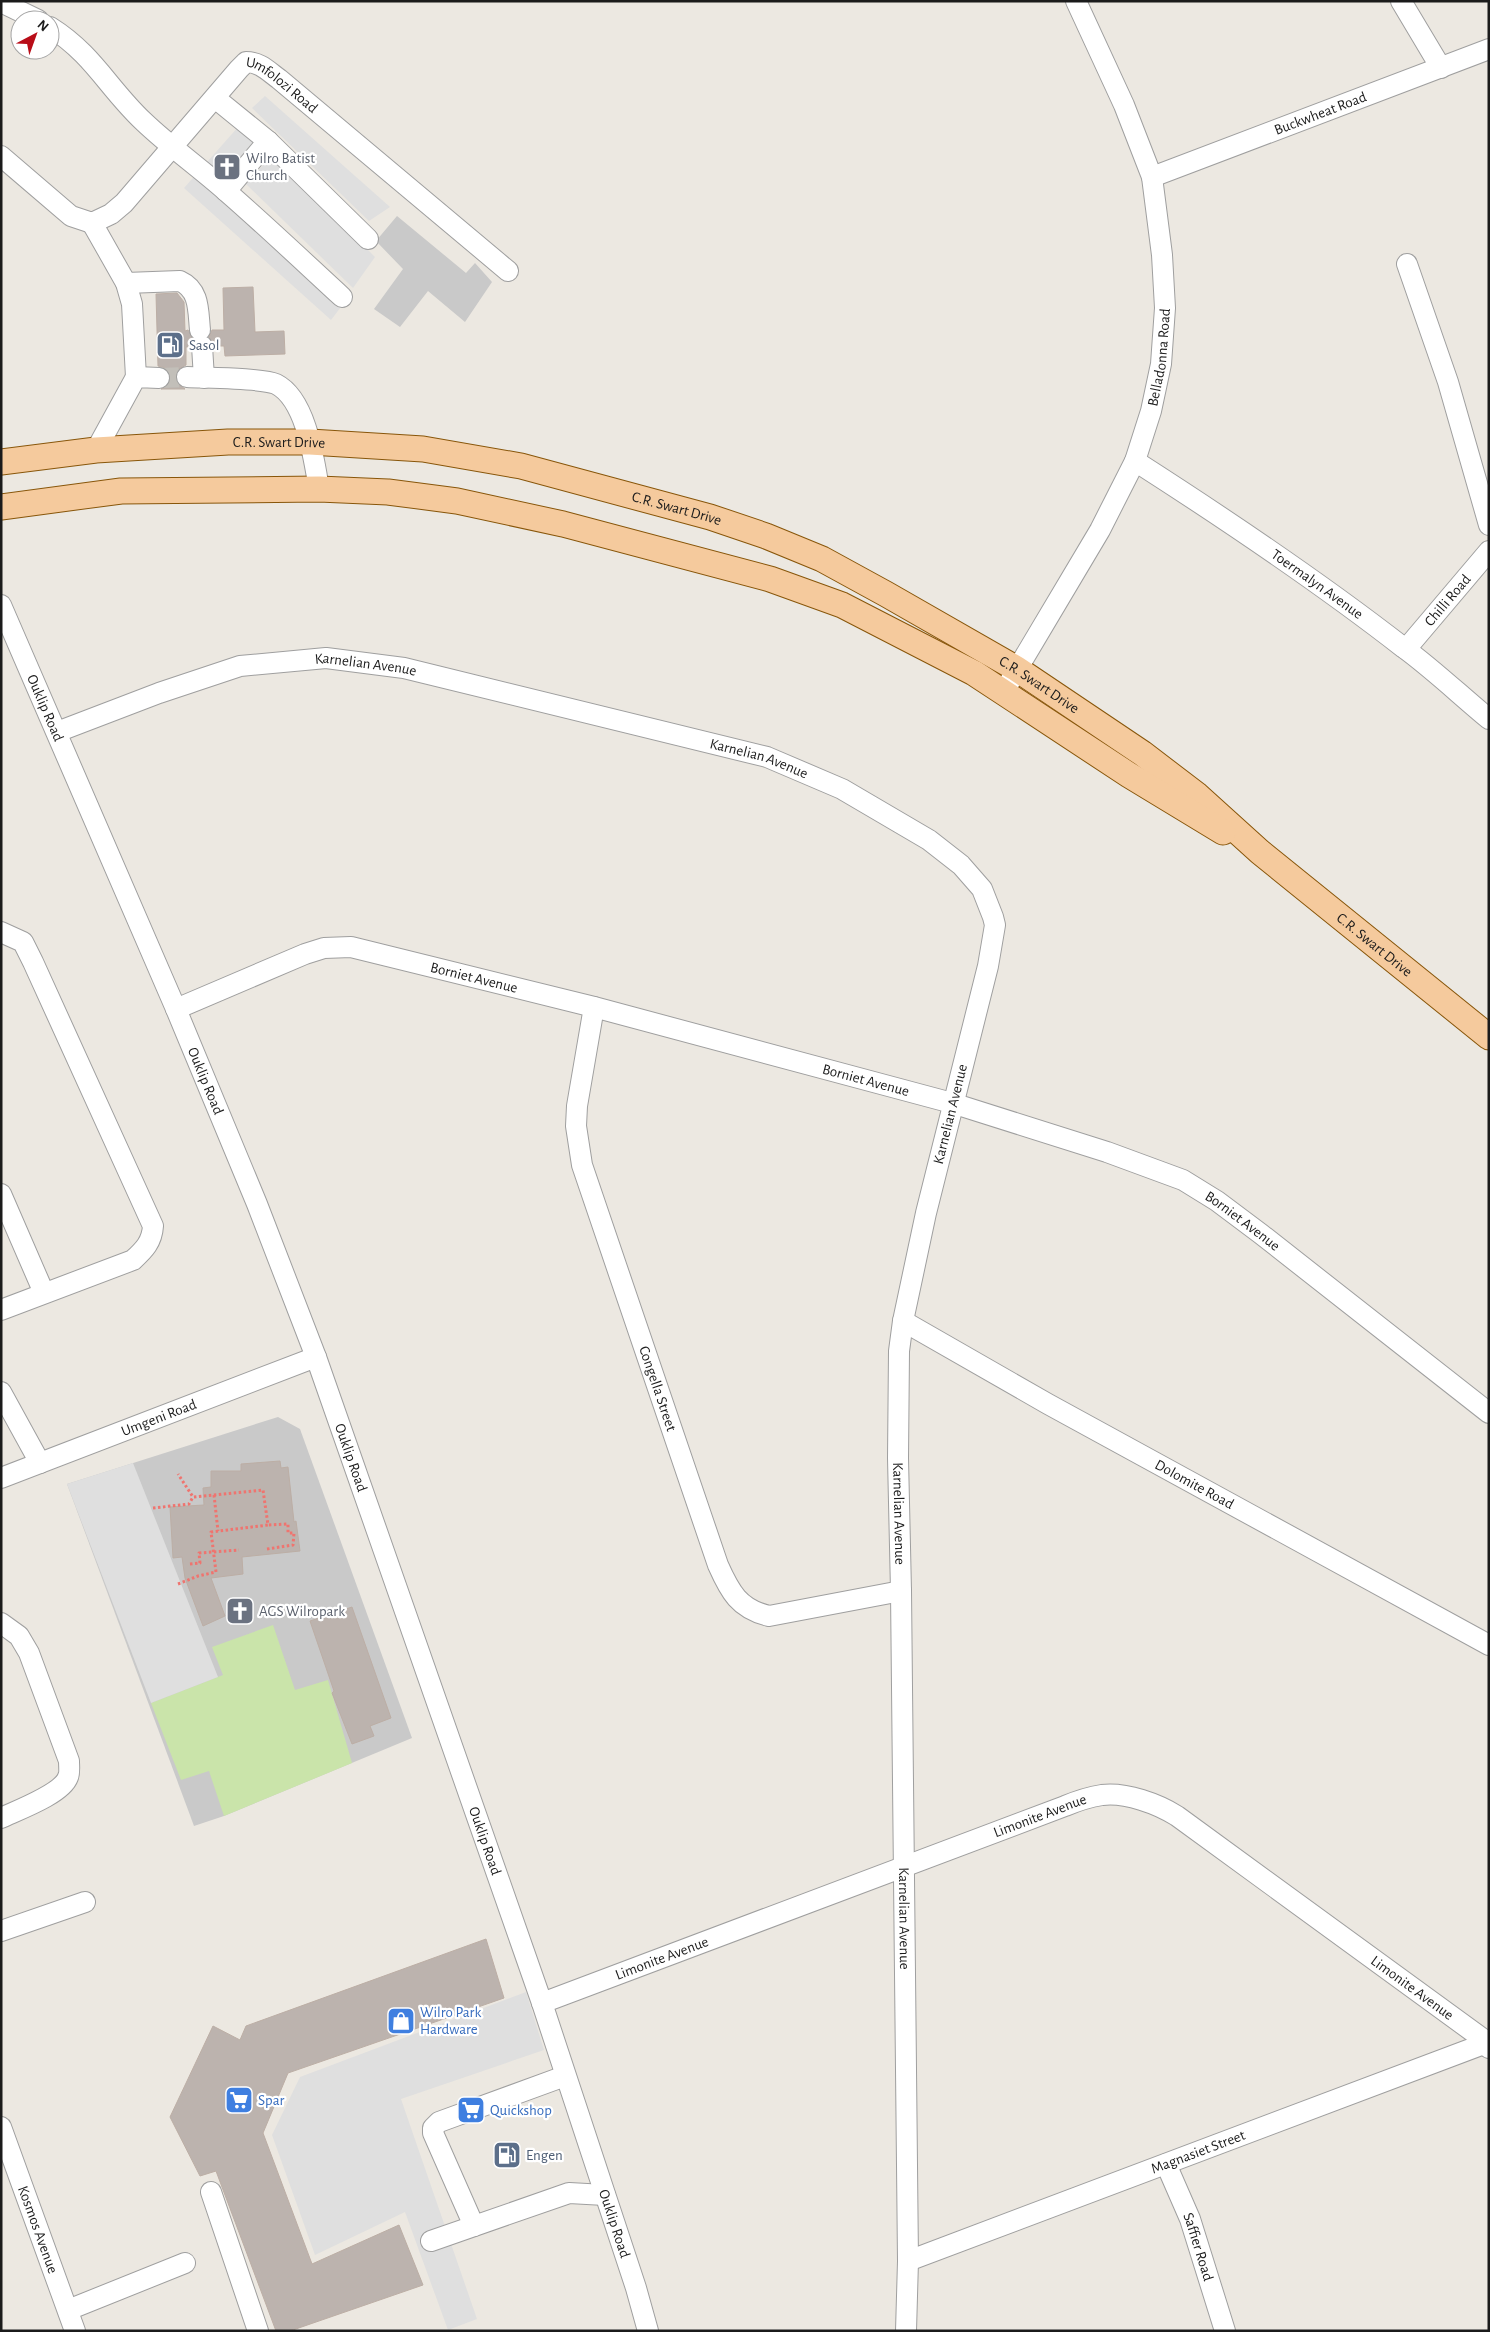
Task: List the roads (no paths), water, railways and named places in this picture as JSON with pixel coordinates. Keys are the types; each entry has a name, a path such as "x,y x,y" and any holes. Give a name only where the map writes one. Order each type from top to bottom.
{"main road":[{"name":"C.R. Swart Drive","path":"1,462 96,450 228,442 310,442 423,449 521,466 710,517 766,536 822,559 1017,669 1177,779 1260,852 1489,1038"},
{"name":"C.R. Swart Drive","path":"1,508 121,491 319,489 388,492 457,501 563,524 770,579 842,605 974,673 1003,694 1192,815 1260,852"}],"street":[{"name":"Belladonna Road","path":"1003,694 1100,530 1135,461 1151,411 1162,364 1165,308 1162,254 1152,177 1124,104 1076,1"},
{"path":"1401,1 1441,68"},
{"path":"1,2 17,10"},
{"path":"60,34 79,48 94,63 118,95 143,121 226,191 342,297"},
{"name":"Buckwheat Road","path":"1152,177 1489,49"},
{"name":"Umfolozi Road","path":"92,223 111,214 124,204 246,62 260,64 508,271"},
{"path":"215,98 268,141 368,239"},
{"path":"226,191 268,141"},
{"path":"1,156 71,216 92,223 126,283 132,304 136,377 96,450"},
{"path":"1407,264 1448,382 1489,525"},
{"path":"126,283 180,281 193,290 197,298 201,338 195,378 276,384 296,405 310,442 319,489"},
{"path":"136,377 159,378"},
{"name":"Toermalyn Avenue","path":"1135,461 1225,519 1406,649 1489,720"},
{"name":"Chilli Road","path":"1406,649 1489,551"},
{"name":"Ouklip Road","path":"1,605 176,1009 258,1204 316,1357 542,2003 648,2331"},
{"name":"Karnelian Avenue","path":"57,732 159,693 240,666 326,658 404,668 758,755 783,763 842,789 929,840 961,864 985,896 996,926 988,966 952,1103 902,1321 899,1351 898,1458 908,2261 906,2331"},
{"path":"1,932 23,942 154,1226 152,1238 144,1250 133,1260 1,1310"},
{"name":"Borniet Avenue","path":"176,1009 304,954 336,946 350,947 594,1007 952,1103 1107,1152 1183,1180 1199,1189 1261,1234 1489,1413"},
{"name":"Congella Street","path":"594,1007 577,1106 576,1126 582,1165 718,1565 731,1593 755,1613 769,1616 901,1592"},
{"path":"1,1194 44,1293"},
{"name":"Dolomite Road","path":"902,1321 1048,1404 1489,1644"},
{"name":"Umgeni Road","path":"1,1478 316,1357"},
{"path":"1,1392 40,1463"},
{"path":"1,1623 19,1636 29,1653 70,1761 69,1777 62,1786 39,1800 1,1818"},
{"name":"Limonite Avenue","path":"542,2003 1089,1797 1104,1795 1127,1797 1161,1808 1177,1816 1488,2044"},
{"path":"1,1931 85,1902"},
{"name":"Magnasiet Street","path":"908,2261 1488,2044"},
{"path":"474,2226 433,2133 433,2128 439,2122 565,2076"},
{"name":"Kosmos Avenue","path":"1,2127 75,2331"},
{"name":"Saffier Road","path":"1166,2164 1190,2219 1225,2331"},
{"path":"211,2192 258,2331"},
{"path":"431,2241 569,2193 605,2195"},
{"path":"68,2310 185,2263"}],"tunnel":[{"path":"159,378 187,377"}],"place":[{"name":"Wilro Batist Church","path":"227,167"},
{"name":"Sasol","path":"170,345"},
{"name":"AGS Wilropark","path":"240,1611"},
{"name":"Wilro Park Hardware","path":"401,2021"},
{"name":"Spar","path":"239,2100"},
{"name":"Quickshop","path":"471,2110"},
{"name":"Engen","path":"507,2155"}]}
